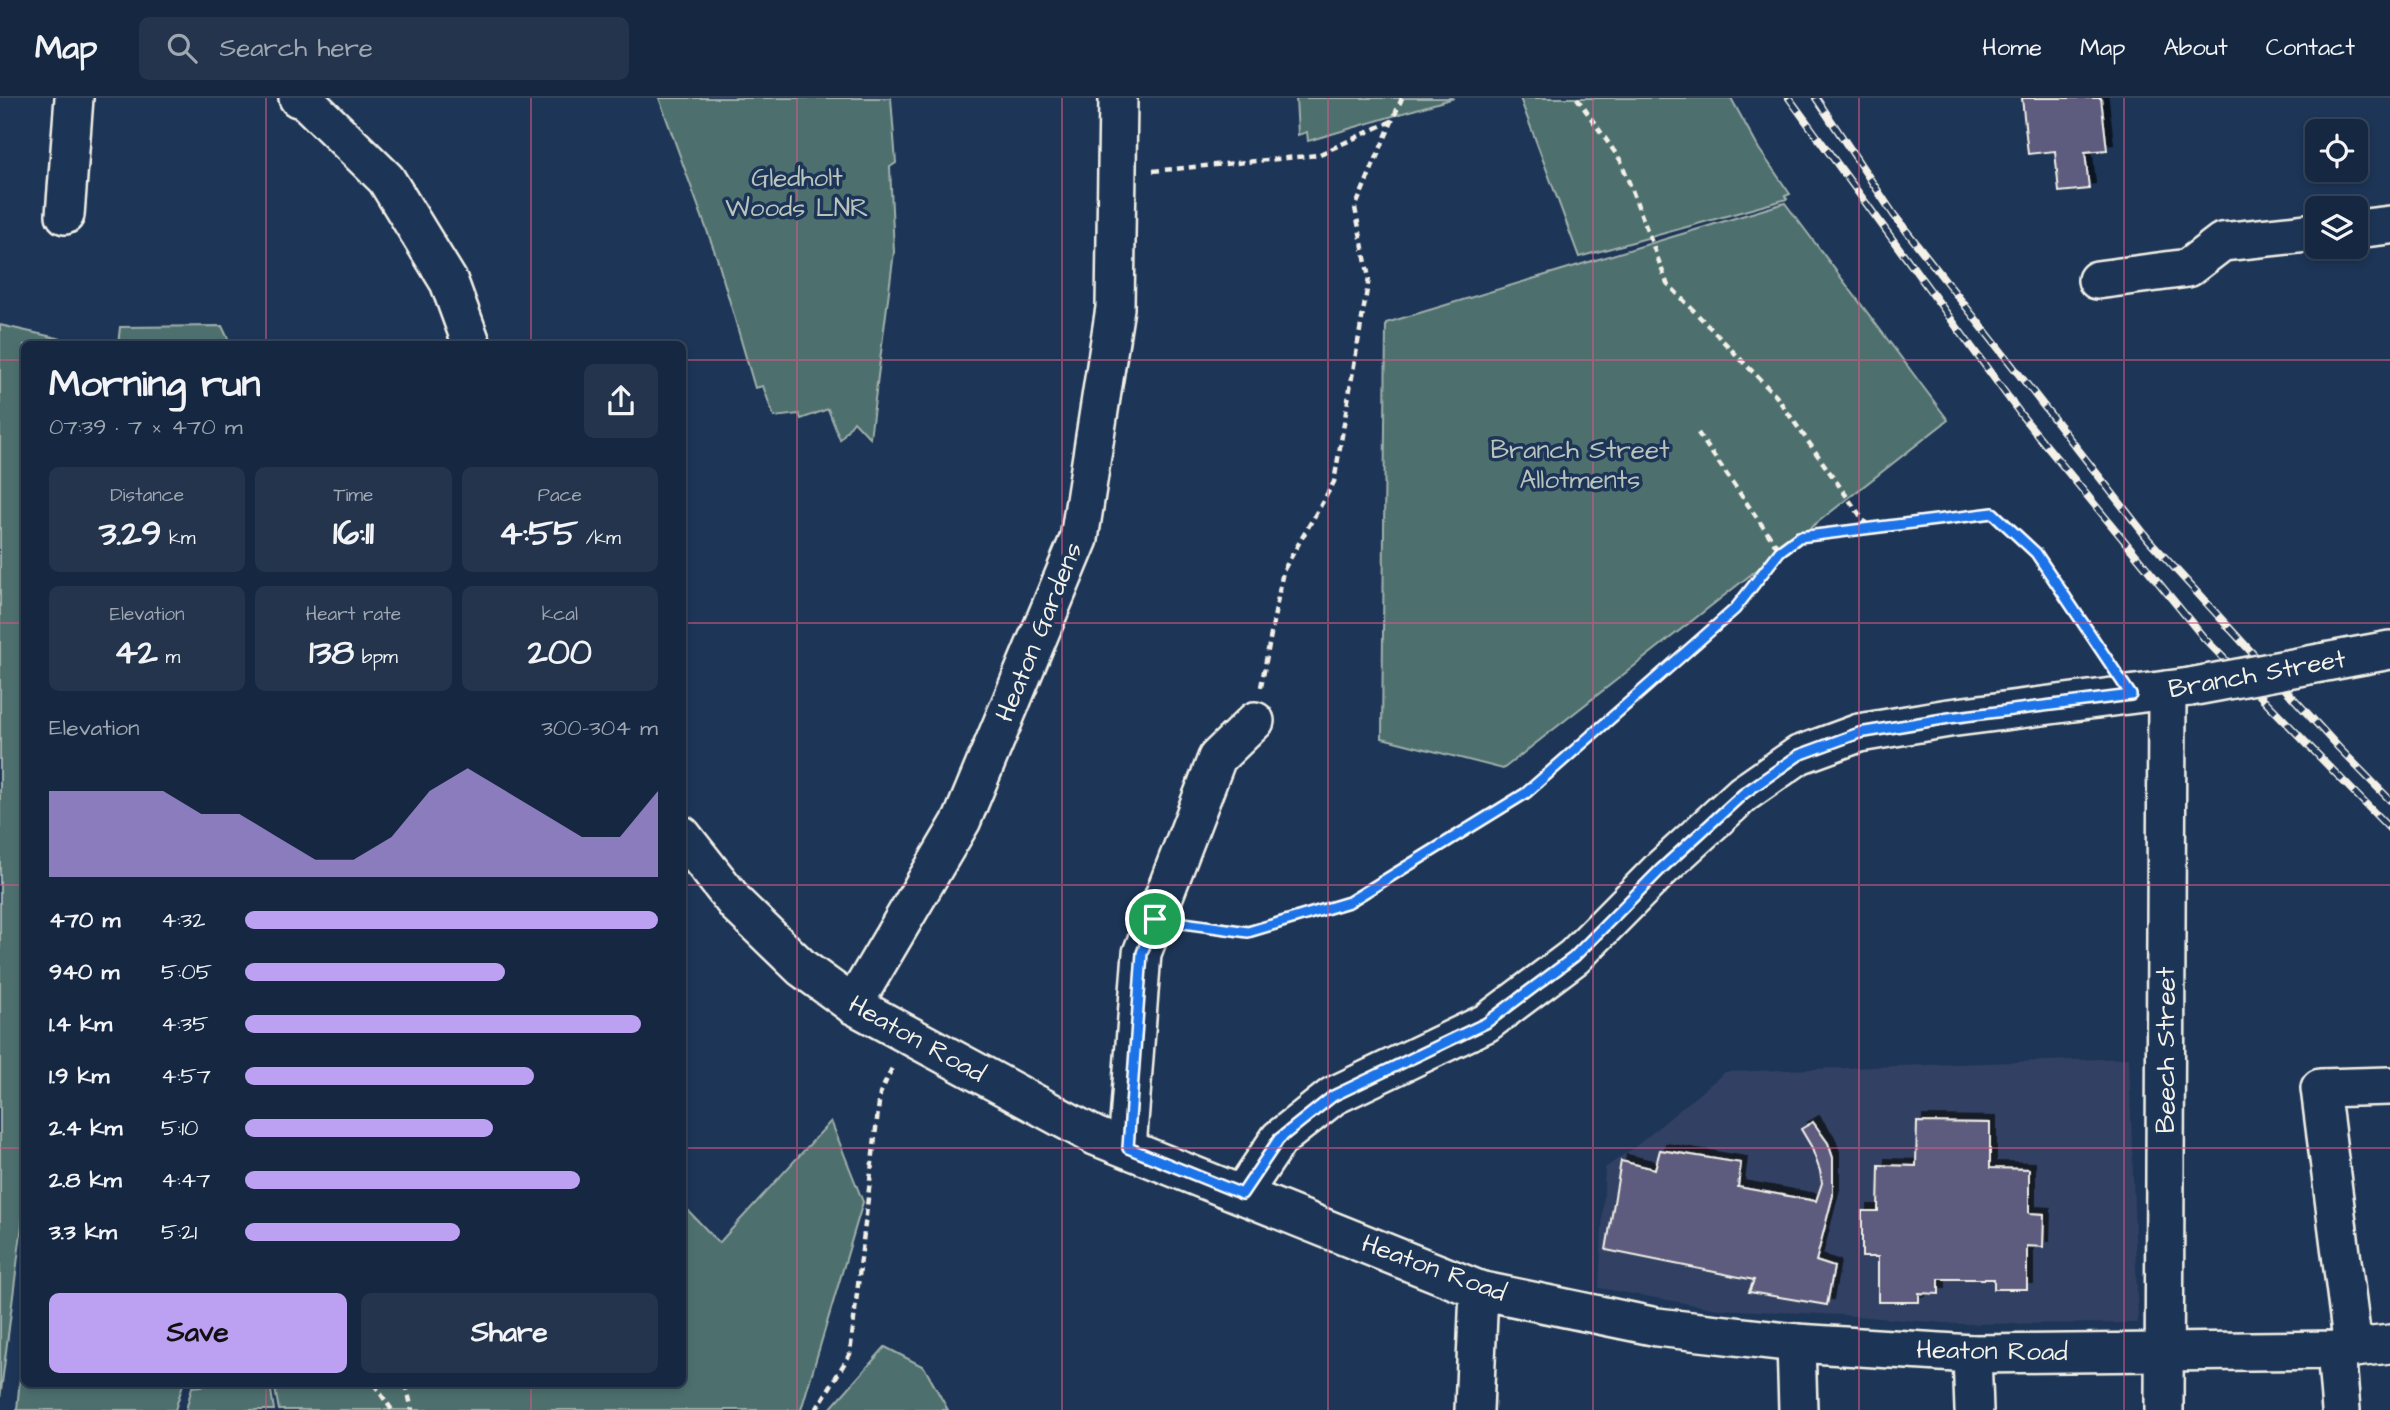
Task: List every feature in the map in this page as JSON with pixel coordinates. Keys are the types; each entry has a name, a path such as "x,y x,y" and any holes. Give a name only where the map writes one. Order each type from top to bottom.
{"street":[{"path":"65,215 74,98"},
{"path":"299,98 305,100 386,179 449,282 471,341"},
{"name":"Heaton Gardens","path":"853,1005 962,820 1079,540 1115,308 1118,98"},
{"path":"2368,228 2390,225"},
{"path":"2097,280 2189,268 2222,242 2305,233"},
{"name":"Branch Street","path":"1242,1194 1279,1139 1333,1096 1486,1023 1574,957 1661,869 1743,794 1799,755 1859,733 1949,718 2179,688 2390,650"},
{"name":"Beech Street","path":"2164,1410 2179,688"},
{"path":"1128,1148 1142,953 1217,758 1255,721"},
{"name":"Heaton Road","path":"686,840 737,905 802,968 853,1005 1096,1136 1479,1290 1657,1327 1796,1343 1972,1354 2344,1349 2390,1345"},
{"path":"2342,1410 2344,1349 2320,1088 2390,1086"},
{"path":"1474,1410 1479,1290"},
{"path":"1796,1343 1798,1410"},
{"path":"1972,1354 1973,1410"}],"path":[{"path":"1255,721 1283,571 1335,482 1369,278 1355,208 1402,98"},
{"path":"1577,98 1621,161 1667,283 1776,396 1869,528"},
{"path":"1117,174 1318,155 1394,120"},
{"path":"1698,433 1780,551"},
{"path":"1155,919 1248,932 1349,902 1526,793 1735,609 1780,551 1799,537 1993,513 2036,553 2131,695"},
{"path":"816,1410 850,1354 880,1094 907,1034"},
{"path":"376,1387 392,1410"},
{"path":"407,1387 411,1410"}],"shaded area":[{"path":"2129,1058 2138,1323 1957,1324 1718,1309 1599,1288 1605,1168 1636,1146 1725,1072"}],"green space":[{"name":"Gledholt Woods LNR","path":"659,98 891,98 896,163 890,167 894,252 870,438 854,421 840,440 828,409 801,419 799,414 774,417 763,386 755,388 717,258"},
{"path":"1296,98 1454,98 1308,141 1307,132 1298,135"},
{"path":"1520,98 1731,98 1759,149 1790,194 1785,196 1787,199 1579,257"},
{"name":"Branch Street Allotments","path":"1785,203 1948,420 1503,769 1382,738 1386,323"},
{"path":"0,325 70,341 21,341 21,1233 0,1399"},
{"path":"222,326 229,341 118,341 120,327"},
{"path":"831,1121 863,1202 801,1410 279,1410 275,1387 686,1387 686,1208 719,1243"},
{"path":"885,1347 924,1367 948,1410 829,1410"},
{"path":"21,1367 21,1387 182,1387 175,1410 17,1410"},
{"path":"192,1387 270,1387 274,1410 186,1410"}],"building":[{"path":"2022,98 2101,98 2107,150 2085,152 2089,189 2059,192 2055,151 2028,154"},
{"path":"1813,1122 1828,1143 1833,1158 1833,1195 1816,1261 1834,1267 1827,1305 1749,1292 1754,1280 1606,1250 1621,1161 1655,1169 1660,1150 1741,1163 1738,1187 1816,1201 1822,1183 1820,1171 1811,1146 1801,1129"},
{"path":"1917,1122 1990,1123 1990,1168 2029,1169 2029,1213 2044,1214 2043,1247 2027,1246 2027,1289 1994,1289 1994,1279 1939,1279 1939,1294 1919,1293 1919,1302 1878,1302 1878,1257 1862,1257 1862,1211 1878,1211 1879,1165 1916,1166"}],"railway":[{"path":"1789,98 2022,416 2204,638 2390,829"},
{"path":"1816,98 1894,215 2149,540 2390,800"}],"route":[{"path":"1993,513 2036,553 2131,695 1949,718 1859,733 1799,755 1743,794 1661,869 1574,957 1486,1023 1333,1096 1279,1139 1242,1194 1128,1148 1142,953 1155,919 1248,932 1349,902 1526,793 1735,609 1780,551 1799,537 1993,513"}]}
